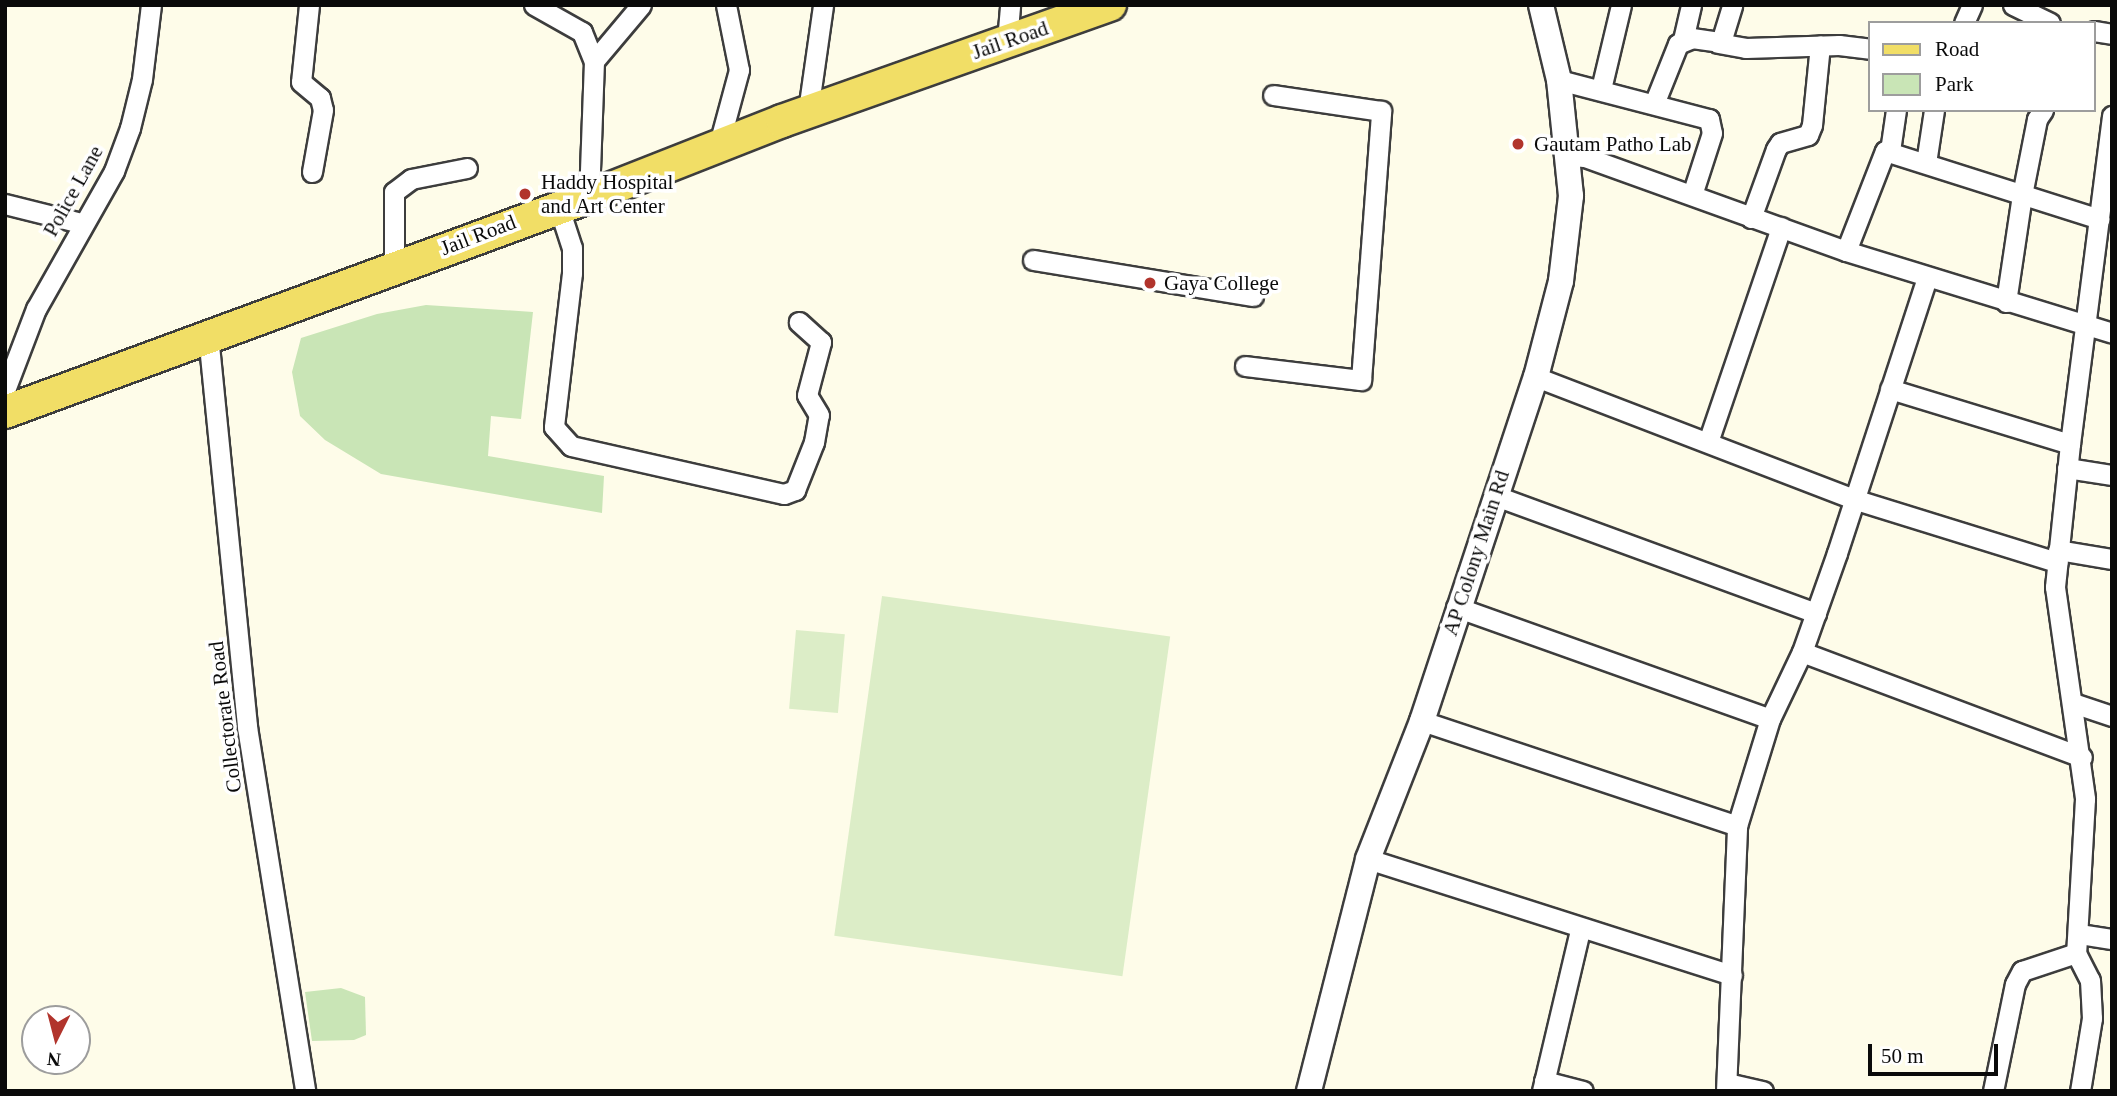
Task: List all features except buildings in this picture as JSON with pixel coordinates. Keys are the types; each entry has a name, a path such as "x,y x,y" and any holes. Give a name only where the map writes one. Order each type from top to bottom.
{"main road":[{"name":"Jail Road","path":"5,412 558,205 589,197 808,111 1110,5"}],"street":[{"name":"Police Lane","path":"5,390 36,309 81,223 114,171 130,128 142,79 151,5"},
{"path":"309,5 301,82 320,98 323,110 312,172"},
{"path":"534,5 582,33 594,61 589,197"},
{"path":"594,61 641,5"},
{"path":"719,144 739,70 726,5"},
{"path":"808,111 823,5"},
{"path":"1007,41 1010,5"},
{"name":"AP Colony Main Rd","path":"1308,1091 1368,859 1422,721 1456,607 1536,377 1569,238 1567,156 1559,80 1541,5"},
{"path":"1601,89 1621,5"},
{"path":"1654,104 1673,52 1684,40 1691,5"},
{"path":"1718,43 1724,38 1732,5"},
{"path":"1965,21 1972,5"},
{"path":"2022,14 2044,21"},
{"path":"1684,40 1776,49 1820,45 1868,50"},
{"path":"1751,218 1776,149 1780,143 1808,135 1812,125 1820,45"},
{"path":"1559,80 1702,116 1712,124 1692,195"},
{"path":"1245,366 1361,380 1381,111 1273,95"},
{"path":"1890,151 1896,112"},
{"path":"1926,163 1934,112"},
{"path":"2006,302 2036,119 2041,112"},
{"path":"2080,1091 2092,997 2090,980 2078,944 2082,757 2057,622 2057,556 2083,326 2099,219 2107,191 2112,116"},
{"path":"1846,251 1879,156 1890,151 2099,219"},
{"path":"1567,156 1585,157 1846,251 2112,333"},
{"path":"394,267 394,192 411,179 467,168"},
{"path":"5,204 81,223"},
{"path":"558,205 572,248 572,273 554,428 556,435 571,446 784,494 795,490 814,442 819,415 807,395 821,342 799,322"},
{"path":"1708,442 1781,227"},
{"path":"1033,260 1253,296"},
{"path":"1763,1091 1726,1087 1737,826 1770,719 1802,652 1816,613 1927,277"},
{"name":"Collectorate Road","path":"208,335 247,727 305,1091"},
{"path":"1536,377 1853,499 2057,556 2112,559"},
{"path":"1890,389 2070,443"},
{"path":"2067,468 2112,475"},
{"path":"1496,496 1816,613"},
{"path":"1456,607 1770,719"},
{"path":"1802,652 2082,757"},
{"path":"2073,703 2112,716"},
{"path":"1422,721 1737,826"},
{"path":"1368,859 1580,930 1732,975"},
{"path":"1580,930 1543,1086 1583,1091"},
{"path":"1993,1091 2015,984 2022,971 2078,944 2112,939"}],"green space":[{"path":"426,305 533,312 521,419 491,416 488,456 604,476 602,513 381,474 325,440 300,416 292,372 301,338 377,314"},
{"path":"882,596 1170,636 1122,976 834,936"},
{"path":"796,630 845,634 838,713 789,709"},
{"path":"341,988 365,997 366,1035 354,1040 312,1041 305,992"}],"place":[{"name":"Gautam Patho Lab","path":"1518,144"},
{"name":"Haddy Hospital and Art Center","path":"525,194"},
{"name":"Gaya College","path":"1150,283"}]}
